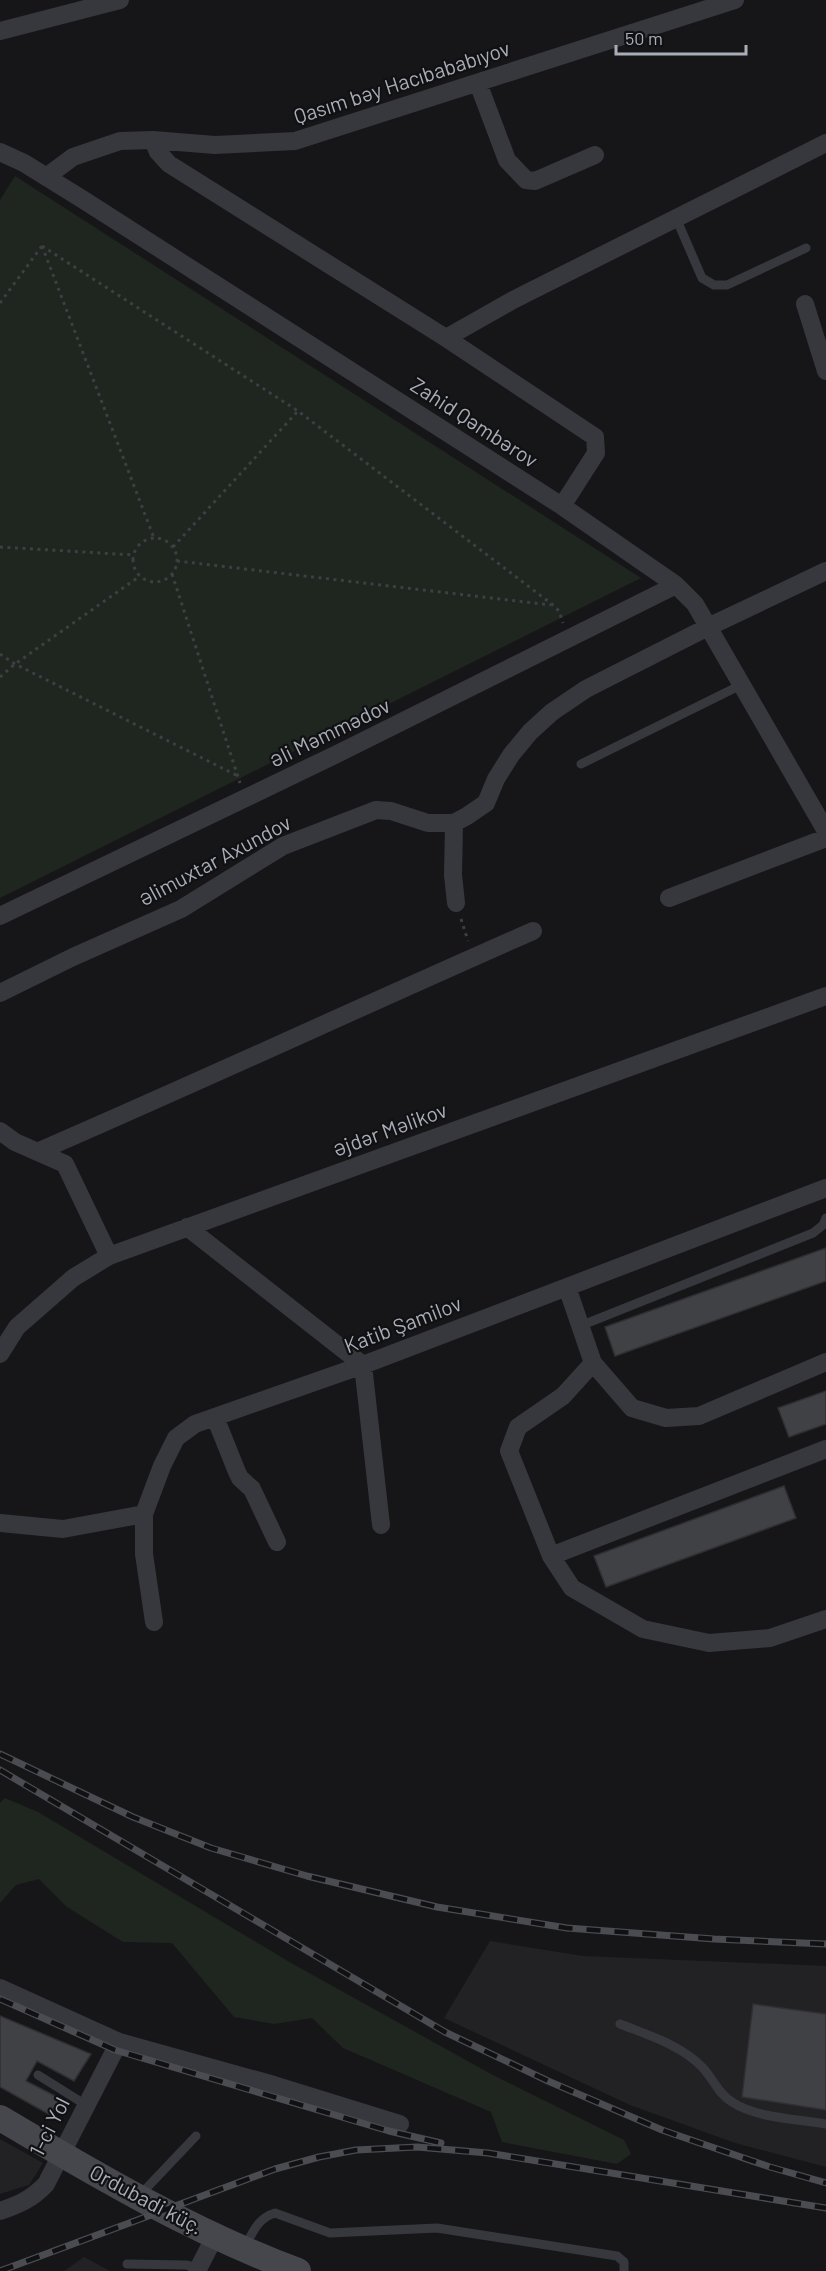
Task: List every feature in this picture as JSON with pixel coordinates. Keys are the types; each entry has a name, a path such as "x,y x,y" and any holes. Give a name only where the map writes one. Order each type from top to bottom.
{"main road":[{"name":"Ordubadi küç.","path":"0,2118 138,2197 215,2236 298,2271"}],"street":[{"path":"0,31 120,0"},
{"name":"Qasım bəy Hacıbababıyov","path":"46,177 73,158 120,141 153,140 215,144 295,141 735,0"},
{"path":"478,83 507,160 526,180 535,181 595,155"},
{"path":"153,140 158,152 169,164 446,338 595,437 596,453 562,506"},
{"path":"446,338 513,300 826,143"},
{"name":"Zahid Qəmbərov","path":"2,157 46,177 562,506 676,585 695,604 826,831"},
{"path":"805,304 826,372"},
{"path":"456,903 453,875 454,823 486,803 496,779 512,755 530,732 552,712 586,689 708,627 826,571"},
{"name":"Əli Məmmədov","path":"0,916 338,754 676,585"},
{"name":"Əlimuxtar Axundov","path":"0,993 73,957 181,909 283,846 376,810 391,811 428,823 454,823"},
{"path":"669,898 826,838"},
{"path":"37,1152 533,931"},
{"name":"Əjdər Məlikov","path":"0,1354 17,1327 73,1278 109,1256 826,996"},
{"path":"0,1131 15,1142 65,1164 109,1256"},
{"name":"Katib Şamilov","path":"154,1622 144,1554 144,1514 176,1438 195,1424 363,1365 826,1188"},
{"path":"187,1227 363,1365 381,1525"},
{"path":"567,1287 593,1363 632,1408 666,1418 699,1416 826,1362"},
{"path":"593,1363 563,1396 518,1427 509,1451 551,1556 572,1588 644,1629 709,1643 770,1638 826,1619"},
{"path":"215,1417 237,1472 252,1489 277,1542"},
{"path":"551,1556 826,1449"},
{"path":"0,1523 63,1529 144,1514"},
{"path":"0,1988 118,2042 274,2085 400,2124"},
{"name":"1-ci Yol","path":"0,2211 23,2203 46,2184 118,2042"},
{"path":"199,2270 215,2236"}],"lane":[{"path":"676,218 702,279 714,285 727,285 806,248"},
{"path":"581,764 741,685"},
{"path":"580,1326 813,1233 823,1225 826,1218"},
{"path":"620,2024 689,2056 703,2068 718,2090 729,2101 747,2110 826,2124"},
{"path":"38,2075 86,2105"},
{"path":"138,2197 196,2136"},
{"path":"244,2249 258,2224 266,2216 275,2213 330,2233 437,2228 617,2256 624,2262 624,2271"},
{"path":"127,2264 186,2265 199,2270"}],"path":[{"path":"0,303 42,246"},
{"path":"42,246 298,411 553,605 177,561"},
{"path":"42,246 154,538"},
{"path":"173,547 298,411"},
{"path":"154,538 161,539 173,547 177,561 172,574 167,579 153,582 140,576 134,563 134,555 141,544 154,538"},
{"path":"0,547 134,555"},
{"path":"0,654 15,664 238,776 172,574"},
{"path":"0,677 140,576"},
{"path":"456,903 473,958"}],"shaded area":[{"path":"15,176 641,578 0,898 0,200"},
{"path":"5,1798 38,1812 293,1964 491,2074 624,2140 631,2154 617,2164 502,2142 491,2112 343,2048 312,2018 274,2024 234,2017 172,1943 123,1942 67,1907 39,1879 16,1885 0,1903 0,1803"},
{"path":"490,1941 583,1956 826,1966 826,2167 735,2143 630,2105 444,2018"},
{"path":"0,2139 43,2163 29,2185 0,2194"},
{"path":"84,2257 110,2271 64,2271"}],"building":[{"path":"826,1248 826,1281 615,1356 605,1327"},
{"path":"826,1391 826,1424 789,1437 778,1408"},
{"path":"784,1486 796,1518 606,1587 594,1556"},
{"path":"753,2004 826,2014 826,2110 742,2097"},
{"path":"0,2016 91,2054 74,2081 37,2061 26,2081 61,2099 52,2116 0,2087"}],"railway":[{"path":"0,1754 133,1817 211,1848 307,1876 437,1907 567,1928 714,1939 826,1944"},
{"path":"0,1770 445,2032 548,2081 662,2130 770,2167 826,2183"},
{"path":"0,1999 115,2050 389,2131 441,2143"},
{"path":"0,2271 275,2169 356,2150 417,2147 488,2153 826,2208"}]}
